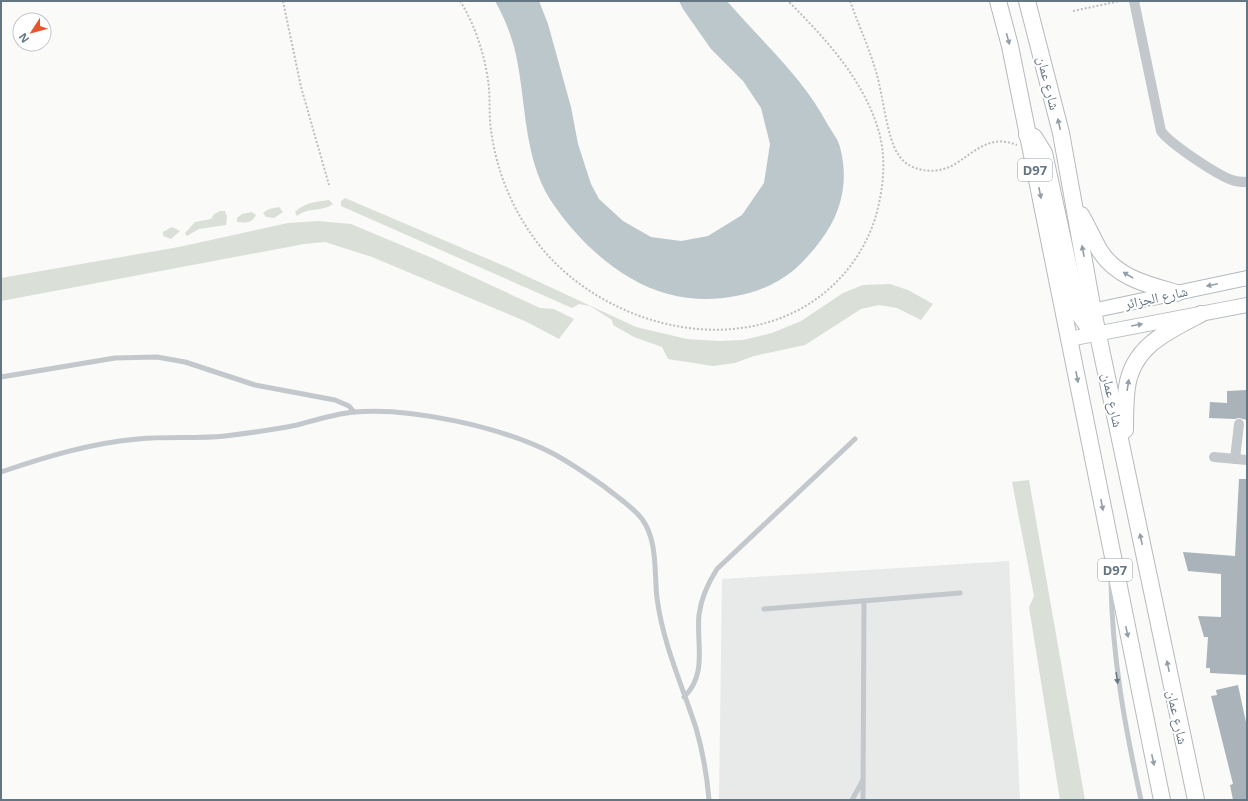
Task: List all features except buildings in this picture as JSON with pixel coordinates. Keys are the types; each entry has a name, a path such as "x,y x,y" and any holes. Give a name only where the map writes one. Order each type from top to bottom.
{"main road":[{"name":"شارع عمان","path":"998,1 1010,46 1027,135 1074,321 1112,555 1162,800"},
{"name":"شارع عمان","path":"1027,1 1057,114 1074,200 1074,321"},
{"path":"1027,135 1034,137 1044,153 1074,323 1081,325 1093,334 1118,476 1122,486 1134,502"},
{"path":"1074,200 1101,252 1116,268 1135,280 1177,293"},
{"name":"شارع الجزائر","path":"1074,321 1177,293 1247,278"},
{"name":"شارع الجزائر","path":"1093,334 1247,305"},
{"path":"1123,452 1127,387 1131,372 1138,358 1156,338 1201,314"},
{"name":"شارع عمان","path":"1074,321 1093,334 1123,452 1196,800"}],"street":[{"path":"1134,1 1161,131 1168,140 1225,177 1237,182 1247,182"},
{"path":"1235,459 1239,424"},
{"path":"1214,457 1247,460"}],"lane":[{"path":"1,377 115,358 157,357 184,362 255,385 335,400 348,406 354,412"},
{"path":"1,472 77,449 119,441 156,438 216,437 255,432 354,412 381,411 427,416 521,440 570,463 634,510 646,524 653,543 656,589 662,624 673,667 700,744 709,800"},
{"path":"684,696 693,686 698,674 699,614 704,594 717,569 855,439"},
{"path":"1112,555 1111,606 1115,664 1126,728 1141,800"},
{"path":"764,609 960,593"},
{"path":"863,800 864,601"},
{"path":"852,800 863,779"}],"path":[{"path":"283,1 301,87 329,185"},
{"path":"460,1 471,21 485,64 489,89 491,128 501,175 514,206 532,235 552,259 570,277 609,303 655,321 686,327 715,329 743,327 780,318 801,309 819,297 839,279 858,255 872,227 880,200 883,175 882,148 880,134 868,103 852,75 833,49 807,19 788,1"},
{"path":"850,1 877,75 890,134 897,154 905,162 919,169 938,171 950,167 985,144 1001,141 1016,144 1023,148 1033,160"},
{"path":"1073,11 1120,1"}],"shaded area":[{"path":"495,1 539,1 548,24 571,107 578,144 591,184 599,199 623,221 651,237 681,241 708,236 742,215 764,183 770,144 761,108 743,81 711,49 679,1 727,1 807,91 839,144 844,172 842,196 834,218 812,252 794,270 781,280 750,293 717,299 700,299 668,294 635,281 605,261 591,249 556,208 545,191 537,173 528,134 520,74 514,48 502,14"},
{"path":"345,198 509,268 636,327 687,339 718,341 743,340 772,333 801,321 843,293 863,285 890,284 908,290 933,304 921,320 897,308 879,305 861,309 805,345 754,356 735,363 713,366 668,359 662,347 634,337 613,325 612,320 590,306 579,304 572,308 341,206 341,201"},
{"path":"329,200 333,204 324,208 306,211 297,216 295,212 307,204"},
{"path":"279,207 283,212 274,218 266,217 263,213 269,209"},
{"path":"220,211 225,211 227,217 226,225 199,229 187,236 185,233 195,222 211,219 214,214"},
{"path":"252,212 256,215 251,221 237,222 237,218 242,214"},
{"path":"318,221 351,224 432,258 540,308 554,309 574,319 559,339 527,322 372,257 325,242 304,244 1,301 1,278 179,247 288,223"},
{"path":"172,227 180,231 171,239 163,236 163,232"},
{"path":"1029,480 1085,800 1060,800 1029,607 1034,596 1012,482"},
{"path":"1009,561 1020,800 719,800 722,579"}]}
